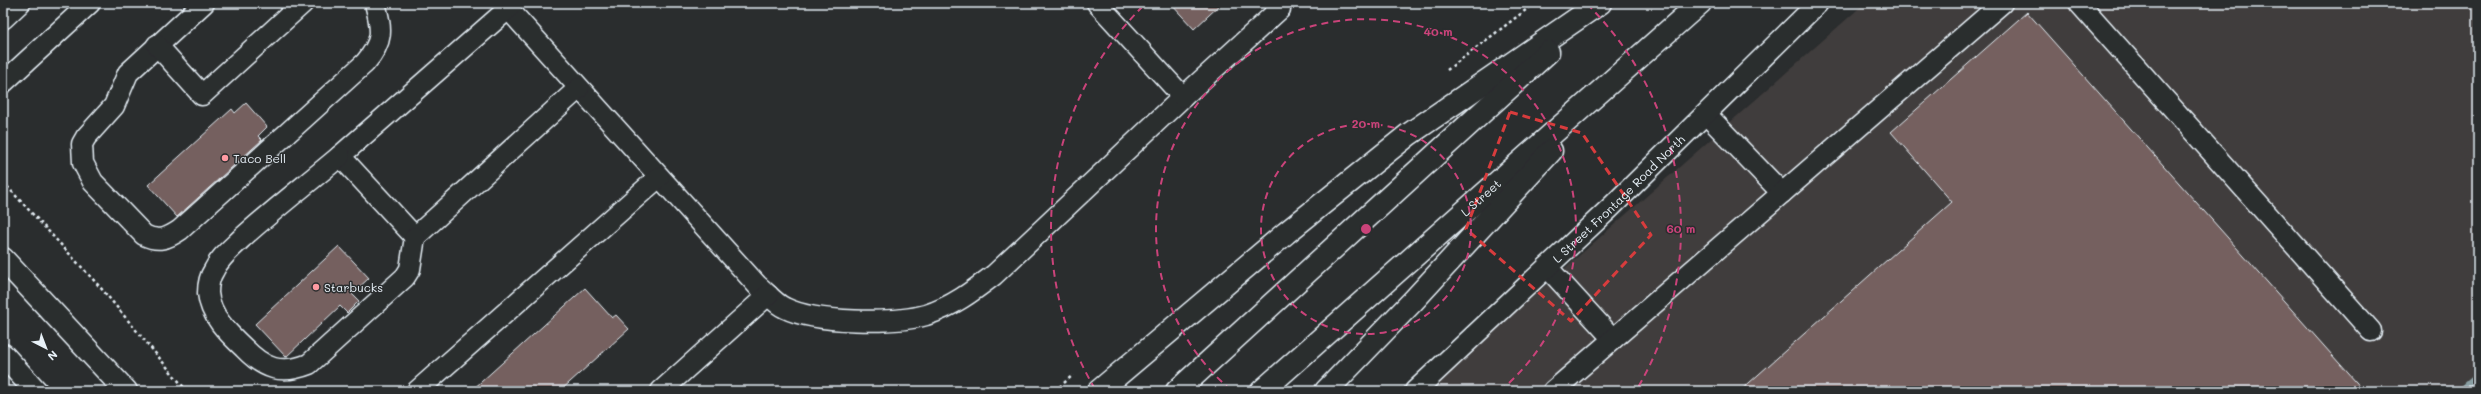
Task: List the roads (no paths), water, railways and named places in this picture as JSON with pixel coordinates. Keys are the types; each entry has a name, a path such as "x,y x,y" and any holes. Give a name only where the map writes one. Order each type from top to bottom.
{"main road":[{"path":"1099,391 1286,233 1408,135 1601,3"},
{"path":"1177,391 1601,3"},
{"name":"L Street","path":"1262,391 1700,3"},
{"path":"1326,391 1413,301 1632,62"},
{"path":"3,258 126,391"},
{"path":"3,355 36,391"}],"lane":[{"path":"3,19 20,3"},
{"path":"3,83 90,3"},
{"path":"204,3 128,73 114,106 86,137 81,153 83,163 93,182 144,235 152,239 162,240 180,230 365,63 374,53 381,33 375,3"},
{"path":"157,45 202,95 303,3"},
{"path":"1097,3 1183,97"},
{"name":"L Street Frontage Road North","path":"1415,391 1547,268 1818,3"},
{"path":"1552,391 2002,3"},
{"path":"2079,3 2371,331"},
{"path":"579,88 415,238 410,269 404,277 309,364 294,370 272,368 253,357 221,324 209,301 208,292 214,270 221,259 255,226 340,156 505,6 768,295 784,308 821,319 887,320 926,315 961,300 994,275 1183,97 1280,9"},
{"path":"1706,114 1782,193"},
{"path":"340,156 415,238"},
{"path":"417,391 659,177"},
{"path":"1547,268 1613,339"},
{"path":"661,391 768,295"}],"waterway":[{"path":"2463,391 2478,378"}],"place":[{"name":"Taco Bell","path":"225,158"},
{"name":"Starbucks","path":"316,287"}]}
